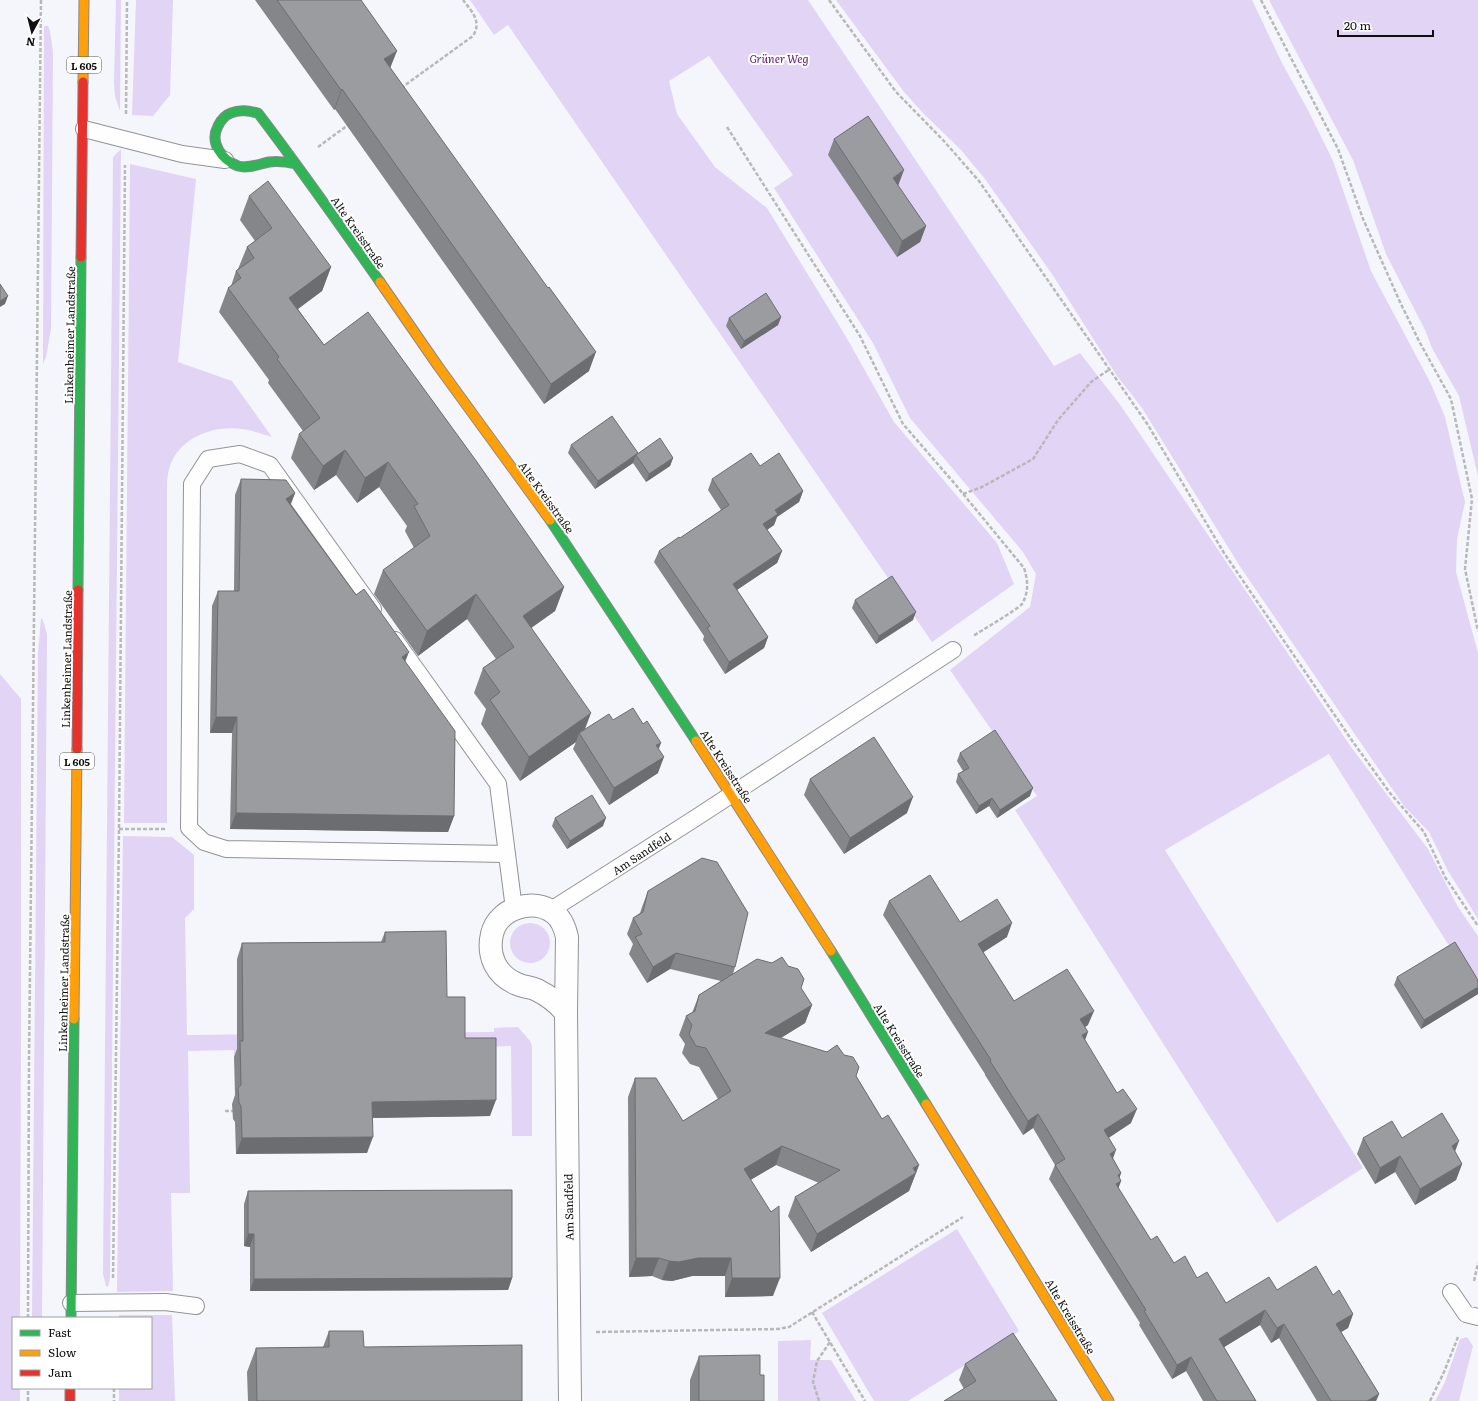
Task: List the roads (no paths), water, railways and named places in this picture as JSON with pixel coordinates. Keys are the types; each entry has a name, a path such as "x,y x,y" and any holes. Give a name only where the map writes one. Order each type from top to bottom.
{"street":[{"name":"Linkenheimer Landstraße","path":"71,1310 84,129 84,0"},
{"name":"Alte Kreisstraße","path":"225,160 215,145 215,135 219,123 228,113 234,111 249,110 258,113 296,164 562,539 731,795 987,1202 1109,1401"},
{"path":"225,160 239,167 274,162 296,164"},
{"path":"551,910 537,906 524,906 505,914 498,921 493,932 490,946 492,958 497,970 509,980 548,996 558,1003 566,1013"},
{"name":"Am Sandfeld","path":"551,910 560,920 567,937 566,1013 570,1401"},
{"path":"70,1389 70,1401"}],"lane":[{"path":"84,129 182,154 225,160"},
{"path":"507,854 226,849 204,842 189,828 192,484 208,459 240,454 270,465 498,784 507,854 514,909"},
{"name":"Am Sandfeld","path":"551,910 953,650"},
{"path":"1451,1292 1472,1315"},
{"path":"71,1310 113,1303 165,1302 196,1306"}],"park label":[{"name":"Grüner Weg","path":"779,58"}]}
